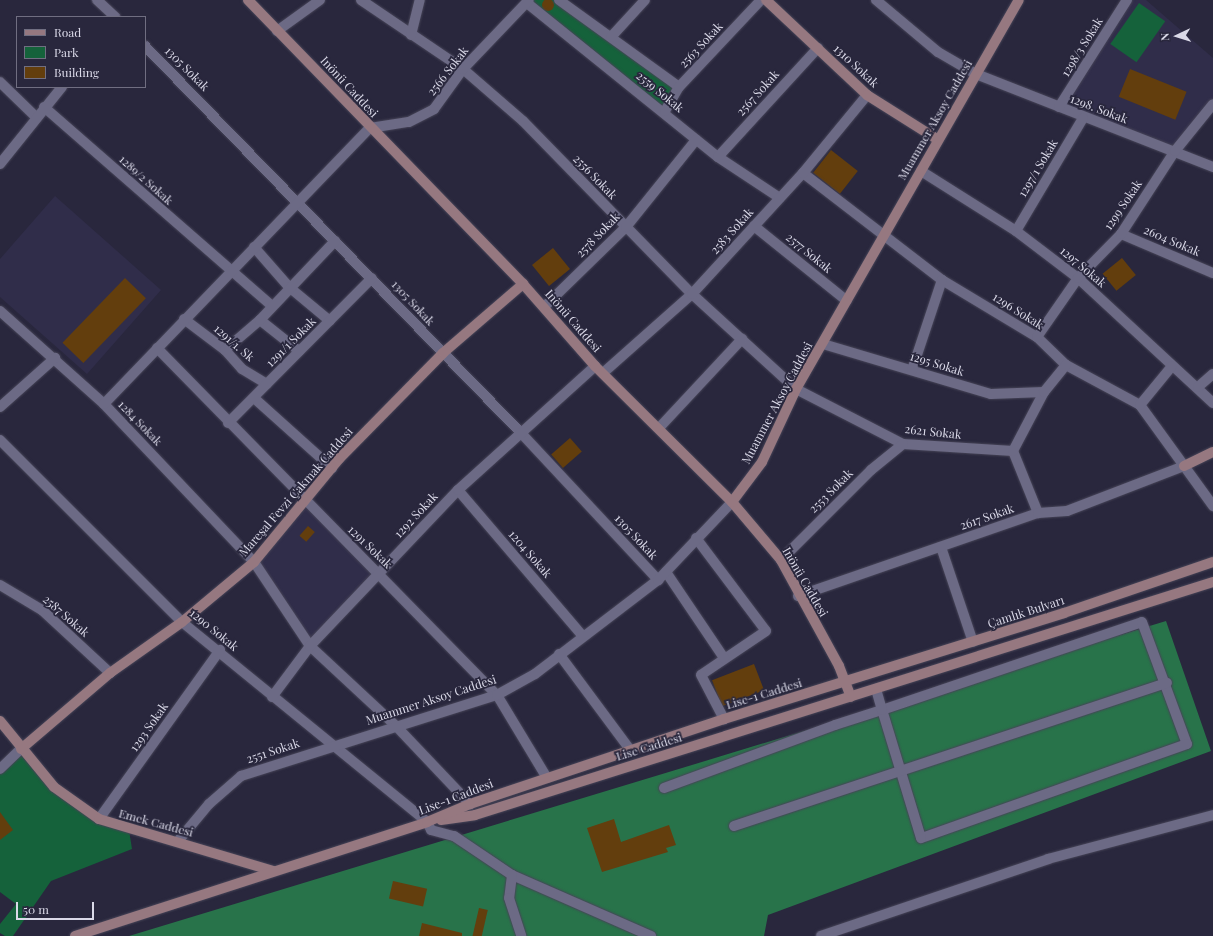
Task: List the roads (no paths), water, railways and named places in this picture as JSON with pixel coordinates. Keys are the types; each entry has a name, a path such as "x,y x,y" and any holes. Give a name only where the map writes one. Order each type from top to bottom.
{"street":[{"path":"97,0 114,16"},
{"name":"Inönü Caddesi","path":"248,0 370,128 523,284 595,366 732,502 781,560 798,596 846,683 851,697"},
{"path":"277,31 320,0"},
{"name":"2556 Sokak","path":"361,0 463,69 523,120 692,294 796,389"},
{"path":"411,35 420,0"},
{"name":"2559 Sokak","path":"558,0 679,87"},
{"path":"611,37 645,0"},
{"name":"2563 Sokak","path":"665,111 679,87 761,0"},
{"name":"1310 Sokak","path":"766,0 867,95 937,139"},
{"name":"1298. Sokak","path":"876,0 938,52 976,74 1083,118 1175,151 1213,167"},
{"name":"Muammer Aksoy Caddesi","path":"330,746 497,695 535,674 582,635 658,580 696,538 732,502 762,462 796,389 921,171 937,139 1019,0"},
{"name":"1298/3 Sokak","path":"1059,107 1127,0"},
{"name":"2559 Sokak","path":"528,1 665,111 696,140 718,157 780,198"},
{"name":"2566 Sokak","path":"370,128 409,122 434,109 463,69 528,1"},
{"name":"1305 Sokak","path":"146,47 522,434 658,580"},
{"name":"2567 Sokak","path":"718,157 818,48"},
{"path":"0,82 36,117"},
{"path":"0,164 44,107 61,88"},
{"name":"2583 Sokak","path":"603,373 692,294 803,173 867,95"},
{"name":"1299 Sokak","path":"1037,337 1078,278 1121,234 1175,151 1213,104"},
{"name":"1289/2 Sokak","path":"44,107 230,272 272,306"},
{"name":"1297/1 Sokak","path":"1016,231 1083,118"},
{"path":"104,404 370,128"},
{"name":"2578 Sokak","path":"544,308 626,227 696,140"},
{"name":"1297 Sokak","path":"921,171 1016,231 1078,278 1172,366 1198,387 1213,403"},
{"name":"1296 Sokak","path":"803,173 882,237 942,280 1037,337 1066,365 1140,405 1213,506"},
{"name":"2577 Sokak","path":"754,226 847,301"},
{"name":"2604 Sokak","path":"1121,234 1213,273"},
{"path":"226,350 260,320 289,287 335,241"},
{"path":"254,247 289,287 330,321"},
{"name":"1291/1 Sokak","path":"228,423 372,278"},
{"path":"912,370 942,280"},
{"name":"Mareşal Fevzi Çakmak Caddesi","path":"21,749 110,673 182,622 254,562 332,468 442,353 523,284"},
{"name":"1284 Sokak","path":"0,311 55,358 104,404 254,562 310,646 396,726 470,804"},
{"name":"1291/1. Sk","path":"184,320 226,350 242,369 267,384"},
{"path":"260,320 299,351"},
{"path":"659,428 742,340"},
{"name":"1295 Sokak","path":"823,344 991,394 1044,392"},
{"name":"1291 Sokak","path":"157,348 304,501 379,574 497,695 546,778"},
{"path":"0,407 55,358"},
{"path":"1038,513 1013,451 1044,392 1066,365"},
{"name":"1292 Sokak","path":"272,697 310,646 458,490 522,434 595,366"},
{"path":"1140,405 1172,366"},
{"path":"1198,387 1213,374"},
{"name":"2621 Sokak","path":"796,389 903,444 1013,451"},
{"path":"254,398 332,468"},
{"name":"1290 Sokak","path":"0,440 182,622 220,650 272,697 330,746 427,822 432,830 454,836 512,875 651,936"},
{"name":"2553 Sokak","path":"781,560 871,470 903,444"},
{"path":"1184,466 1213,452"},
{"name":"2617 Sokak","path":"798,596 1038,513 1067,511 1184,466"},
{"name":"1204 Sokak","path":"458,490 582,635"},
{"path":"696,538 766,631 701,675 724,719"},
{"path":"941,547 973,642"},
{"name":"Çamlık Bulvarı","path":"846,683 1213,562"},
{"name":"1305 Sokak","path":"666,572 724,658"},
{"path":"664,788 882,710 1142,622 1167,682 1187,744 921,838 900,770 882,710 876,689 1213,582"},
{"name":"2587 Sokak","path":"0,585 42,610 110,673"},
{"name":"1293 Sokak","path":"98,819 220,650"},
{"path":"559,654 631,752"},
{"path":"734,826 1167,682"},
{"name":"Lise-1 Caddesi","path":"75,936 427,822 470,804 546,778 631,752 724,719 846,683"},
{"name":"Lise Caddesi","path":"427,822 476,815 876,689"},
{"name":"Emek Caddesi","path":"0,721 21,749 54,787 98,819 121,828 179,840 244,864 273,871"},
{"name":"2551 Sokak","path":"179,840 209,804 241,776 330,746"},
{"path":"0,769 21,749"},
{"path":"822,936 1048,859 1213,815"},
{"path":"243,881 247,874 244,864"},
{"path":"512,875 510,898 521,936"}]}
